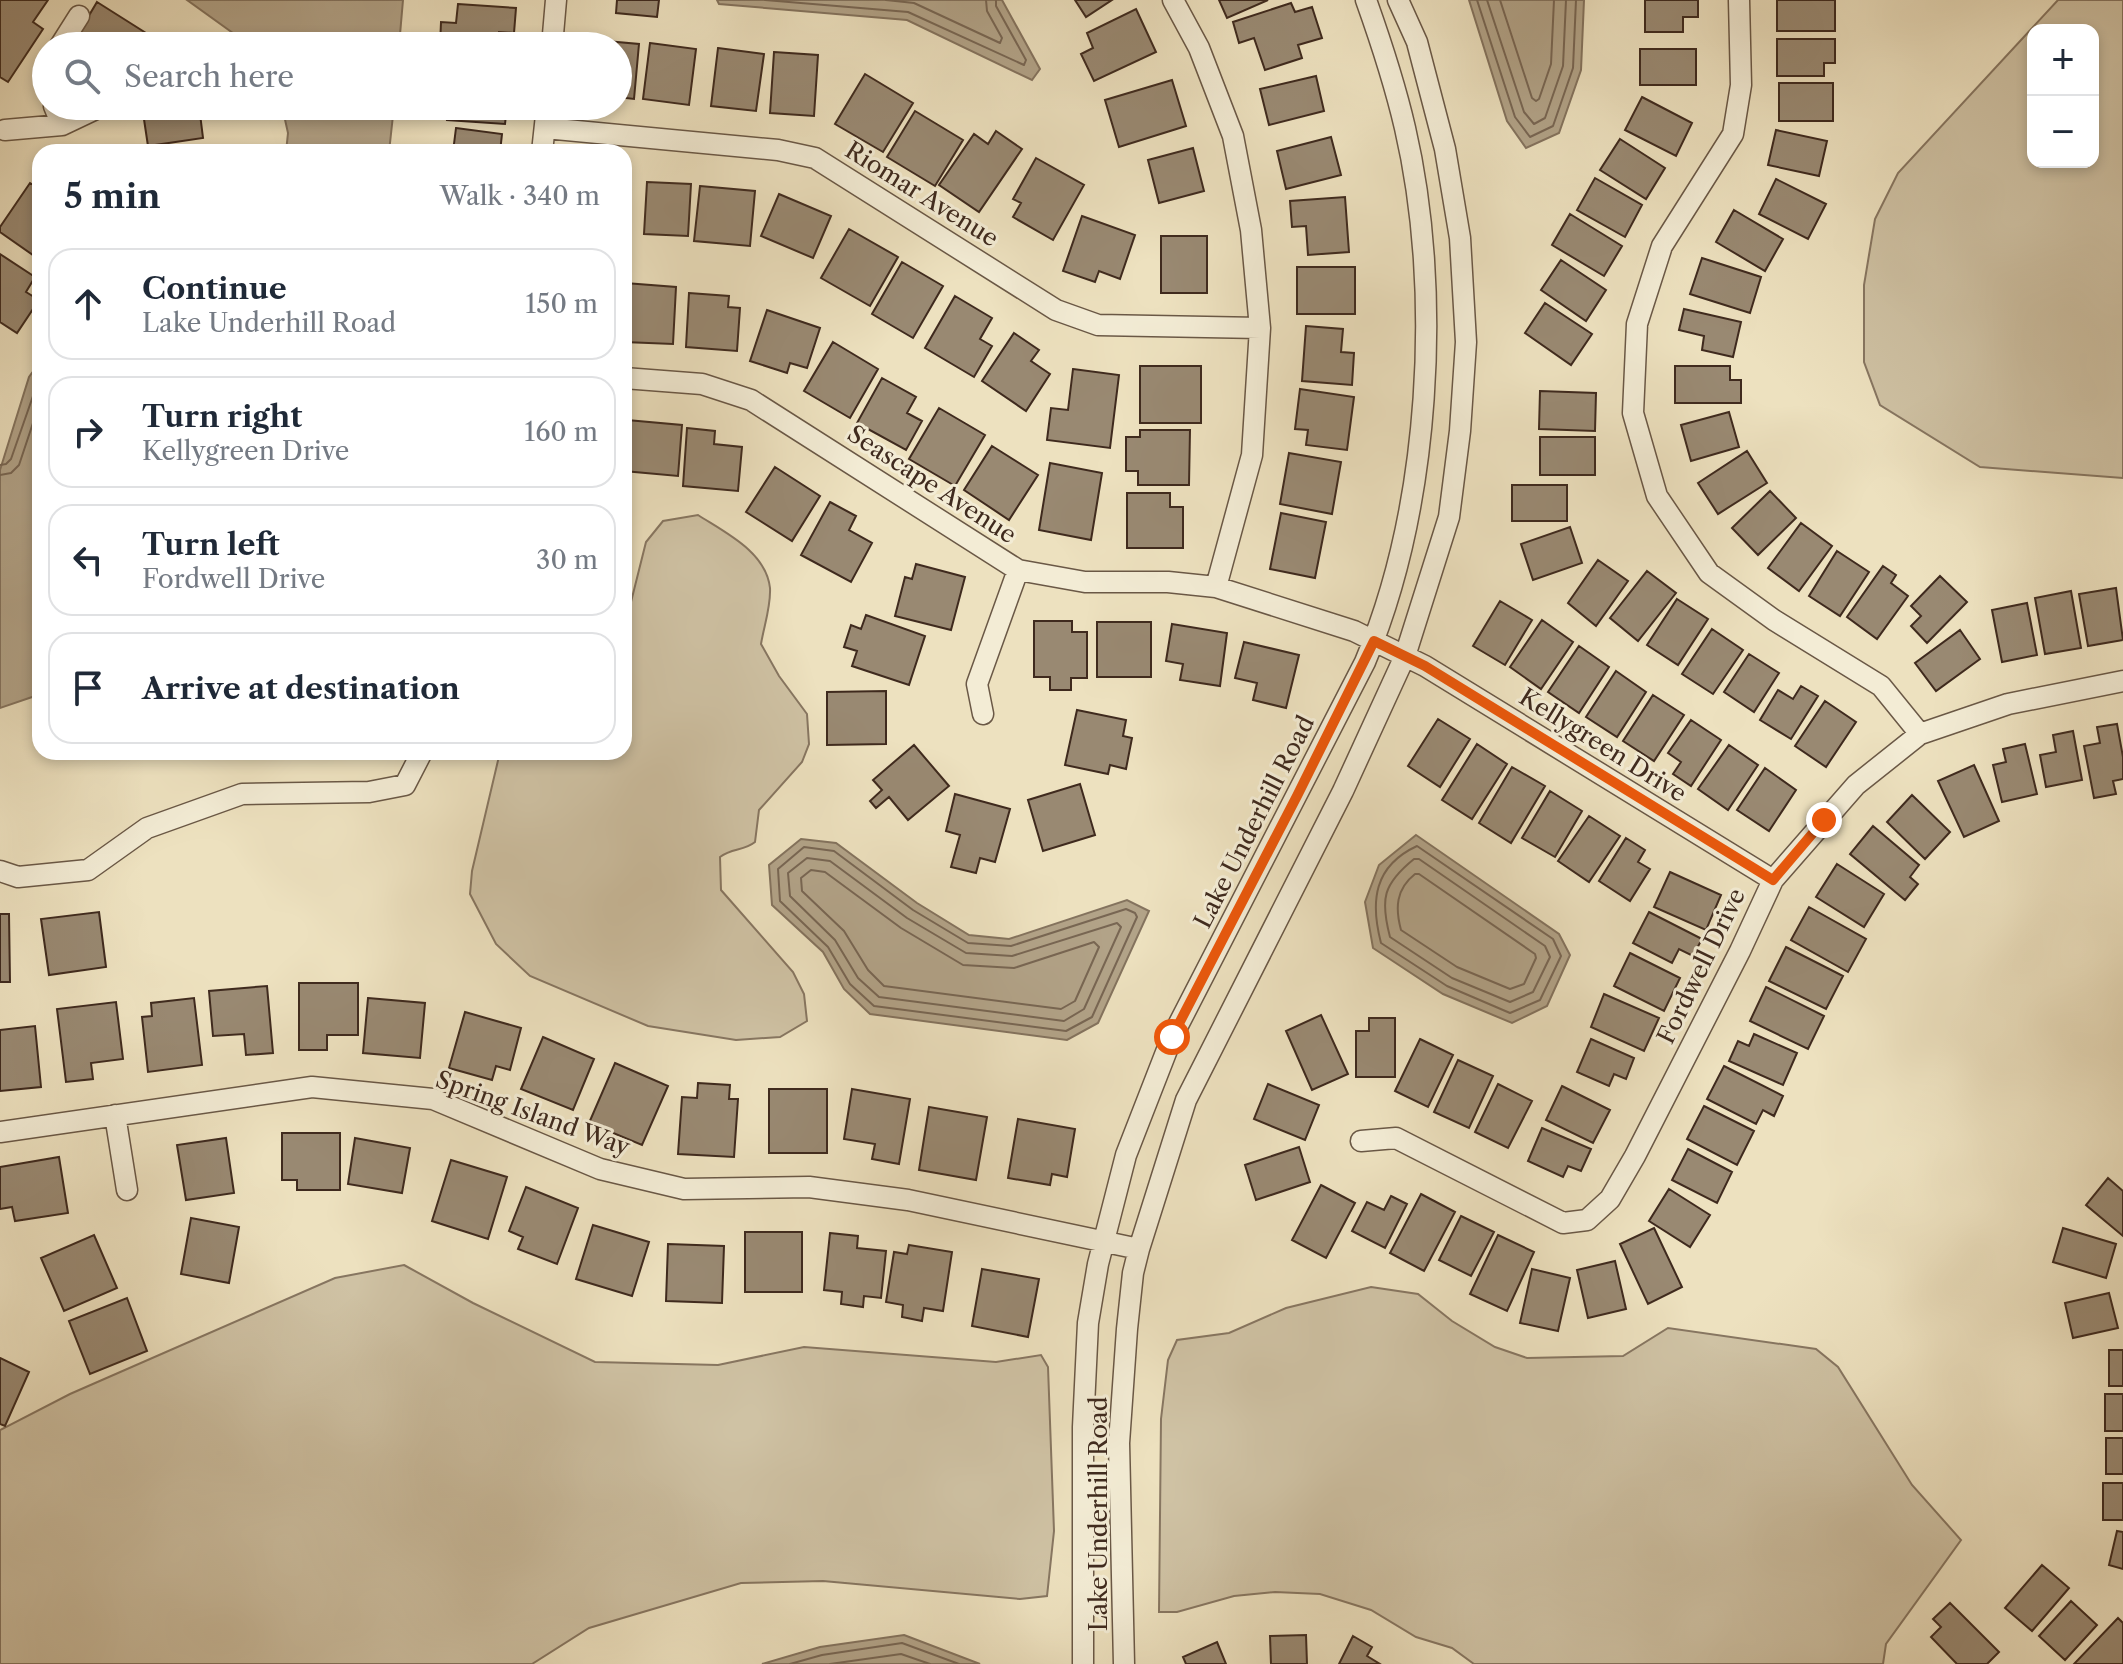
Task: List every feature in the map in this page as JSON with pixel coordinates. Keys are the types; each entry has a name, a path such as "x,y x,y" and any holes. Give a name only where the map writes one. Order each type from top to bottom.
{"street":[{"path":"553,32 556,0"},
{"path":"1173,0 1199,48 1233,136 1251,230 1260,328 1252,455 1216,587"},
{"name":"Lake Underhill Road","path":"1083,1664 1083,1427 1088,1323 1103,1241 1126,1155 1172,1037 1374,641 1381,625 1409,510 1422,422 1425,328 1421,229 1405,129 1366,0"},
{"name":"Lake Underhill Road","path":"1124,1664 1119,1443 1127,1329 1139,1249 1186,1100 1343,791 1405,656 1449,517 1460,431 1466,342 1460,238 1445,149 1417,42 1398,0"},
{"path":"1739,0 1741,85 1733,134 1662,246 1637,324 1633,413 1657,496 1709,573 1774,620 1881,686 1920,734"},
{"path":"69,32 79,16"},
{"path":"2,134 46,120"},
{"path":"543,144 546,120"},
{"name":"Riomar Avenue","path":"545,128 778,150 815,158 1056,310 1098,325 1260,328"},
{"name":"Seascape Avenue","path":"632,379 702,384 751,400 1018,570 1085,582 1168,582 1216,587 1354,631 1405,656"},
{"path":"983,714 977,684 1018,570"},
{"name":"Kellygreen Drive","path":"1405,656 1773,880"},
{"name":"Fordwell Drive","path":"1361,1141 1396,1138 1563,1223 1587,1220 1610,1199 1635,1156 1773,880 1856,785 1920,734 2008,704 2123,681"},
{"path":"0,871 18,877 88,870 147,828 242,794 369,792 405,785 418,760"},
{"name":"Spring Island Way","path":"0,1132 312,1087 433,1099 600,1169 684,1189 809,1187 908,1200 1139,1249"},
{"path":"115,1115 127,1190"}],"shaded area":[{"path":"2058,0 2123,0 2123,478 1980,467 1880,405 1864,362 1864,285 1875,219 1898,173 2027,34 2027,168 2099,168 2099,24 2036,24"},
{"path":"698,515 743,545 761,564 767,575 770,595 761,644 779,676 807,714 809,744 802,762 759,810 755,842 720,857 721,890 793,972 804,994 807,1021 780,1037 736,1040 648,1026 530,976 496,944 470,894 472,871 498,760 632,760 632,598 646,542 663,521"},
{"path":"404,1265 473,1303 595,1362 718,1365 804,1347 996,1362 1041,1355 1048,1367 1054,1531 1047,1596 1020,1599 823,1581 741,1583 589,1628 532,1664 0,1664 0,1430 70,1394 335,1278"},
{"path":"1371,1287 1418,1294 1452,1321 1495,1347 1527,1358 1623,1356 1668,1328 1816,1349 1838,1367 1912,1485 1961,1540 1886,1644 1883,1664 1474,1664 1452,1648 1416,1637 1371,1610 1320,1594 1275,1592 1234,1596 1177,1612 1159,1612 1161,1419 1168,1360 1177,1340 1229,1333 1286,1308"}],"water":[{"path":"187,0 403,0 400,32 232,32"},
{"path":"717,0 1002,0 1040,69 1032,80 907,20 719,4"},
{"path":"1469,0 1584,0 1581,70 1559,133 1526,148 1507,121"},
{"path":"285,120 392,120 390,144 287,144"},
{"path":"32,373 32,697 0,708 0,470"},
{"path":"1416,835 1559,934 1570,955 1547,1006 1512,1023 1443,994 1373,948 1365,902 1379,865"},
{"path":"801,839 836,843 917,903 969,935 1009,939 1127,900 1149,911 1098,1023 1067,1040 870,1014 844,989 823,952 772,905 769,865"},
{"path":"904,1635 980,1664 762,1664 820,1647"}],"building":[{"path":"0,0 48,0 33,22 43,29 32,32 32,46 8,82 0,77"},
{"path":"617,0 659,0 657,17 616,13"},
{"path":"1075,0 1112,0 1086,17"},
{"path":"1219,0 1268,0 1227,18"},
{"path":"1645,0 1698,0 1698,17 1683,17 1683,32 1645,32"},
{"path":"1777,0 1835,0 1835,31 1777,31"},
{"path":"97,2 144,32 79,32"},
{"path":"1291,3 1295,12 1312,7 1322,38 1298,45 1302,58 1265,70 1254,38 1239,43 1233,22"},
{"path":"458,4 516,8 514,32 441,32 441,22 456,23"},
{"path":"1136,9 1156,52 1094,81 1081,54 1093,48 1087,33"},
{"path":"1777,39 1835,39 1835,63 1824,63 1824,76 1777,76"},
{"path":"632,43 639,44 632,99"},
{"path":"650,43 696,49 689,105 643,99"},
{"path":"718,48 764,54 756,111 711,106"},
{"path":"1640,49 1696,49 1696,85 1640,85"},
{"path":"774,52 818,55 814,116 770,113"},
{"path":"865,74 913,103 883,152 835,124"},
{"path":"1316,76 1324,111 1269,125 1260,89"},
{"path":"1172,80 1186,126 1119,147 1105,100"},
{"path":"1779,83 1833,83 1833,121 1779,121"},
{"path":"1642,97 1692,123 1676,156 1625,130"},
{"path":"915,111 963,140 935,186 887,157"},
{"path":"144,120 201,120 203,138 148,144"},
{"path":"447,120 505,120 505,124"},
{"path":"456,128 502,134 501,144 454,144"},
{"path":"1776,130 1827,141 1819,176 1768,165"},
{"path":"996,131 1022,149 979,212 939,185 974,134 988,144"},
{"path":"1331,137 1341,175 1286,189 1277,151"},
{"path":"1620,139 1665,168 1646,199 1600,170"},
{"path":"1193,148 1204,191 1159,203 1148,160"},
{"path":"1036,158 1084,185 1053,240 1013,217 1021,203 1013,199"},
{"path":"1595,178 1642,205 1625,237 1577,210"},
{"path":"1776,179 1826,204 1808,239 1759,214"},
{"path":"647,182 691,184 688,236 644,234"},
{"path":"32,184 32,254 0,232 0,227"},
{"path":"700,186 755,191 750,246 694,241"},
{"path":"779,194 831,216 813,258 761,236"},
{"path":"1345,197 1349,252 1308,255 1306,226 1292,227 1290,201"},
{"path":"1734,210 1783,239 1765,271 1716,242"},
{"path":"1570,214 1622,246 1604,276 1552,245"},
{"path":"1082,216 1135,235 1120,279 1099,271 1095,282 1063,271"},
{"path":"849,229 898,257 870,306 821,278"},
{"path":"1161,236 1207,236 1207,293 1161,293"},
{"path":"0,254 32,275 26,292 32,296 32,310 17,333 0,322"},
{"path":"1702,258 1761,277 1750,313 1690,294"},
{"path":"1561,260 1606,290 1586,321 1541,290"},
{"path":"902,262 943,286 913,338 872,314"},
{"path":"1297,267 1355,267 1355,314 1297,314"},
{"path":"632,284 676,287 673,344 632,342"},
{"path":"689,293 729,296 728,307 740,308 737,351 686,347"},
{"path":"955,296 992,318 980,339 992,346 974,377 925,348"},
{"path":"1545,303 1592,334 1571,365 1525,333"},
{"path":"1684,309 1741,322 1733,357 1702,350 1704,336 1679,330"},
{"path":"767,310 820,328 807,368 790,363 787,373 750,361"},
{"path":"1306,326 1343,329 1341,352 1354,353 1352,385 1302,381"},
{"path":"1014,333 1039,350 1031,361 1050,374 1026,411 982,381"},
{"path":"833,342 878,369 850,418 804,391"},
{"path":"1140,366 1201,366 1201,423 1140,423"},
{"path":"1675,366 1730,366 1730,380 1741,380 1741,403 1675,403"},
{"path":"1073,369 1119,375 1110,448 1047,440 1051,408 1068,410"},
{"path":"882,378 916,397 907,413 922,421 906,450 857,423"},
{"path":"1300,389 1354,397 1347,450 1306,445 1308,430 1295,429"},
{"path":"1540,391 1596,393 1595,431 1539,429"},
{"path":"939,408 985,435 955,486 909,459"},
{"path":"1729,412 1739,447 1691,461 1681,425"},
{"path":"632,420 682,425 678,476 632,472"},
{"path":"687,428 715,431 714,444 742,447 738,491 683,486"},
{"path":"1140,430 1190,430 1189,485 1138,485 1138,471 1126,471 1126,437 1140,437"},
{"path":"1540,437 1595,437 1595,475 1540,475"},
{"path":"992,446 1038,475 1009,520 964,490"},
{"path":"1747,451 1767,483 1718,514 1698,483"},
{"path":"1289,453 1341,462 1332,514 1280,504"},
{"path":"1050,463 1102,473 1091,540 1039,530"},
{"path":"775,467 820,496 792,541 746,512"},
{"path":"1512,485 1567,485 1567,521 1512,521"},
{"path":"1770,491 1796,518 1758,555 1732,528"},
{"path":"1127,493 1170,493 1170,507 1183,507 1183,548 1127,548"},
{"path":"830,502 856,516 849,530 872,543 851,582 801,555"},
{"path":"1281,513 1326,522 1315,578 1270,569"},
{"path":"1801,523 1832,546 1799,591 1768,568"},
{"path":"1570,527 1582,563 1533,580 1521,544"},
{"path":"1837,551 1869,572 1840,616 1809,596"},
{"path":"1598,560 1628,581 1596,626 1568,603"},
{"path":"916,564 965,577 951,630 895,616 905,577 912,579"},
{"path":"1883,566 1896,575 1891,583 1908,596 1877,639 1847,617"},
{"path":"1647,571 1676,593 1638,641 1610,618"},
{"path":"1940,576 1967,602 1927,643 1911,626 1921,616 1911,606"},
{"path":"2116,588 2123,640 2088,646 2079,594"},
{"path":"2071,591 2081,648 2045,654 2035,598"},
{"path":"1677,599 1708,619 1678,665 1647,645"},
{"path":"1500,601 1532,620 1505,665 1473,646"},
{"path":"2027,603 2037,655 2002,662 1992,610"},
{"path":"866,615 925,636 909,685 852,666 857,651 844,647 851,625 861,629"},
{"path":"1542,620 1573,642 1541,689 1510,667"},
{"path":"1034,621 1072,621 1072,632 1087,632 1087,678 1071,678 1071,690 1050,690 1050,677 1034,677"},
{"path":"1097,622 1151,622 1151,677 1097,677"},
{"path":"1172,624 1227,633 1220,686 1180,680 1183,664 1166,661"},
{"path":"1712,629 1743,650 1713,694 1682,674"},
{"path":"1960,630 1980,659 1936,691 1915,663"},
{"path":"1244,642 1299,655 1286,708 1253,700 1257,683 1235,678"},
{"path":"1579,646 1609,667 1579,713 1548,692"},
{"path":"1749,654 1779,673 1754,712 1724,692"},
{"path":"1616,671 1646,692 1617,737 1586,717"},
{"path":"1801,686 1818,696 1791,739 1760,720 1778,690 1793,699"},
{"path":"886,691 886,744 827,745 827,692"},
{"path":"1653,695 1684,715 1654,761 1623,741"},
{"path":"1825,701 1856,722 1826,767 1795,746"},
{"path":"1077,710 1126,720 1123,736 1132,738 1126,769 1110,765 1108,774 1065,765"},
{"path":"1438,719 1470,739 1440,787 1408,766"},
{"path":"1691,720 1721,740 1691,786 1673,774 1681,762 1668,753"},
{"path":"2117,724 2123,779 2113,781 2116,794 2094,798 2084,746 2100,743 2097,727"},
{"path":"2073,731 2082,780 2046,787 2040,755 2056,752 2053,735"},
{"path":"1477,744 1507,764 1472,819 1442,800"},
{"path":"2025,744 2037,794 2002,802 1993,765 2006,762 2003,749"},
{"path":"914,745 949,786 908,820 889,797 876,808 870,801 882,790 873,780"},
{"path":"1729,745 1758,765 1728,810 1698,789"},
{"path":"1974,765 1999,821 1964,837 1938,781"},
{"path":"1512,767 1545,786 1511,843 1479,823"},
{"path":"1765,768 1796,790 1769,831 1737,810"},
{"path":"1080,784 1095,835 1043,851 1028,800"},
{"path":"1550,791 1582,811 1555,857 1522,838"},
{"path":"955,794 1010,809 995,862 980,858 976,873 951,867 960,835 946,831"},
{"path":"1912,795 1950,832 1925,859 1887,822"},
{"path":"1589,816 1620,836 1589,882 1558,861"},
{"path":"1873,826 1919,865 1910,877 1918,884 1905,900 1850,854"},
{"path":"1626,838 1645,850 1638,862 1650,869 1630,901 1599,881"},
{"path":"1837,864 1884,894 1864,927 1816,897"},
{"path":"1670,872 1721,895 1706,930 1654,907"},
{"path":"1809,907 1866,939 1848,972 1791,940"},
{"path":"99,912 106,967 49,975 41,919"},
{"path":"1649,912 1702,939 1693,956 1679,949 1672,963 1633,943"},
{"path":"0,914 9,914 10,982 0,982"},
{"path":"1786,947 1843,976 1826,1009 1769,981"},
{"path":"1630,953 1680,978 1664,1011 1614,986"},
{"path":"299,983 358,983 358,1035 327,1035 327,1050 299,1050"},
{"path":"267,986 273,1053 246,1055 244,1034 213,1036 209,991"},
{"path":"1766,987 1824,1016 1808,1049 1750,1021"},
{"path":"1604,994 1659,1018 1644,1051 1591,1027"},
{"path":"194,998 202,1065 148,1072 142,1017 152,1016 151,1003"},
{"path":"368,998 425,1003 420,1058 363,1053"},
{"path":"116,1002 123,1059 91,1063 93,1079 66,1082 57,1009"},
{"path":"465,1012 521,1028 510,1070 496,1066 492,1080 449,1068"},
{"path":"1321,1015 1348,1074 1312,1090 1286,1031"},
{"path":"1369,1018 1395,1018 1395,1077 1356,1077 1356,1031 1369,1031"},
{"path":"35,1026 41,1087 0,1091 0,1030"},
{"path":"1754,1034 1797,1053 1783,1085 1729,1061 1738,1041 1749,1046"},
{"path":"543,1037 594,1059 573,1110 521,1089"},
{"path":"1420,1039 1453,1055 1428,1107 1395,1091"},
{"path":"1591,1039 1634,1058 1626,1079 1614,1074 1609,1086 1577,1072"},
{"path":"1458,1060 1493,1076 1469,1128 1434,1112"},
{"path":"615,1063 668,1086 642,1145 589,1123"},
{"path":"1724,1066 1783,1096 1774,1116 1763,1110 1756,1124 1707,1099"},
{"path":"698,1083 730,1085 729,1099 738,1099 734,1157 678,1154 682,1097 697,1098"},
{"path":"1268,1084 1319,1105 1305,1140 1254,1119"},
{"path":"1498,1084 1532,1101 1508,1148 1475,1132"},
{"path":"1562,1086 1610,1110 1593,1143 1546,1120"},
{"path":"769,1089 827,1089 827,1153 769,1153"},
{"path":"852,1089 910,1099 899,1164 872,1159 875,1144 844,1139"},
{"path":"1704,1106 1754,1131 1737,1165 1687,1139"},
{"path":"929,1107 987,1117 976,1180 919,1170"},
{"path":"1018,1119 1075,1129 1067,1177 1052,1174 1050,1185 1008,1178"},
{"path":"1542,1128 1591,1149 1581,1171 1568,1166 1563,1177 1528,1161"},
{"path":"282,1133 340,1133 340,1190 297,1190 297,1180 282,1180"},
{"path":"226,1138 234,1193 186,1200 177,1145"},
{"path":"355,1138 410,1148 402,1193 348,1184"},
{"path":"1299,1147 1310,1182 1256,1200 1245,1165"},
{"path":"1688,1149 1732,1172 1717,1203 1672,1180"},
{"path":"59,1157 68,1213 15,1221 12,1207 0,1209 0,1167"},
{"path":"451,1160 507,1177 488,1239 432,1221"},
{"path":"2108,1178 2123,1191 2123,1236 2086,1205"},
{"path":"1321,1185 1355,1203 1326,1258 1292,1240"},
{"path":"526,1187 578,1208 557,1264 518,1249 523,1237 509,1231"},
{"path":"1669,1189 1710,1215 1690,1247 1649,1221"},
{"path":"1421,1194 1455,1212 1424,1271 1390,1253"},
{"path":"1391,1196 1407,1204 1385,1248 1352,1231 1367,1202 1384,1210"},
{"path":"1461,1216 1494,1232 1471,1276 1439,1260"},
{"path":"191,1218 239,1227 229,1283 181,1274"},
{"path":"593,1225 649,1242 632,1296 576,1279"},
{"path":"1654,1228 1682,1287 1648,1304 1620,1244"},
{"path":"2063,1228 2116,1244 2106,1278 2053,1262"},
{"path":"745,1232 802,1232 802,1292 745,1292"},
{"path":"830,1233 858,1236 857,1248 886,1251 881,1298 864,1296 863,1307 841,1304 842,1292 824,1290"},
{"path":"94,1235 117,1288 64,1311 41,1258"},
{"path":"1498,1235 1534,1252 1507,1311 1470,1294"},
{"path":"668,1244 724,1246 722,1303 666,1301"},
{"path":"909,1245 952,1252 943,1311 924,1308 922,1321 902,1317 903,1305 886,1302 894,1252 907,1254"},
{"path":"1615,1261 1626,1309 1588,1318 1577,1270"},
{"path":"982,1269 1039,1279 1028,1337 972,1326"},
{"path":"1532,1269 1570,1278 1558,1331 1520,1323"},
{"path":"2109,1293 2118,1328 2073,1338 2065,1303"},
{"path":"127,1298 147,1351 90,1374 69,1321"},
{"path":"2109,1350 2123,1350 2123,1386 2109,1386"},
{"path":"0,1358 29,1372 5,1426 0,1424"},
{"path":"2105,1394 2123,1394 2123,1431 2105,1431"},
{"path":"2106,1438 2123,1438 2123,1474 2106,1474"},
{"path":"2103,1483 2123,1483 2123,1520 2103,1520"},
{"path":"2117,1531 2123,1532 2123,1569 2109,1565"},
{"path":"2042,1565 2069,1588 2032,1631 2005,1608"},
{"path":"2071,1601 2097,1625 2065,1660 2039,1636"},
{"path":"1950,1603 1999,1652 1987,1664 1957,1664 1931,1637 1941,1627 1933,1619"},
{"path":"2118,1618 2123,1623 2123,1664 2074,1664"},
{"path":"1306,1635 1307,1664 1271,1664 1270,1636"},
{"path":"1353,1636 1372,1647 1367,1656 1380,1664 1339,1664"},
{"path":"1217,1642 1226,1664 1186,1664 1183,1657"}],"route":[{"path":"1172,1037 1374,641 1425,666 1773,880 1824,820"}]}
